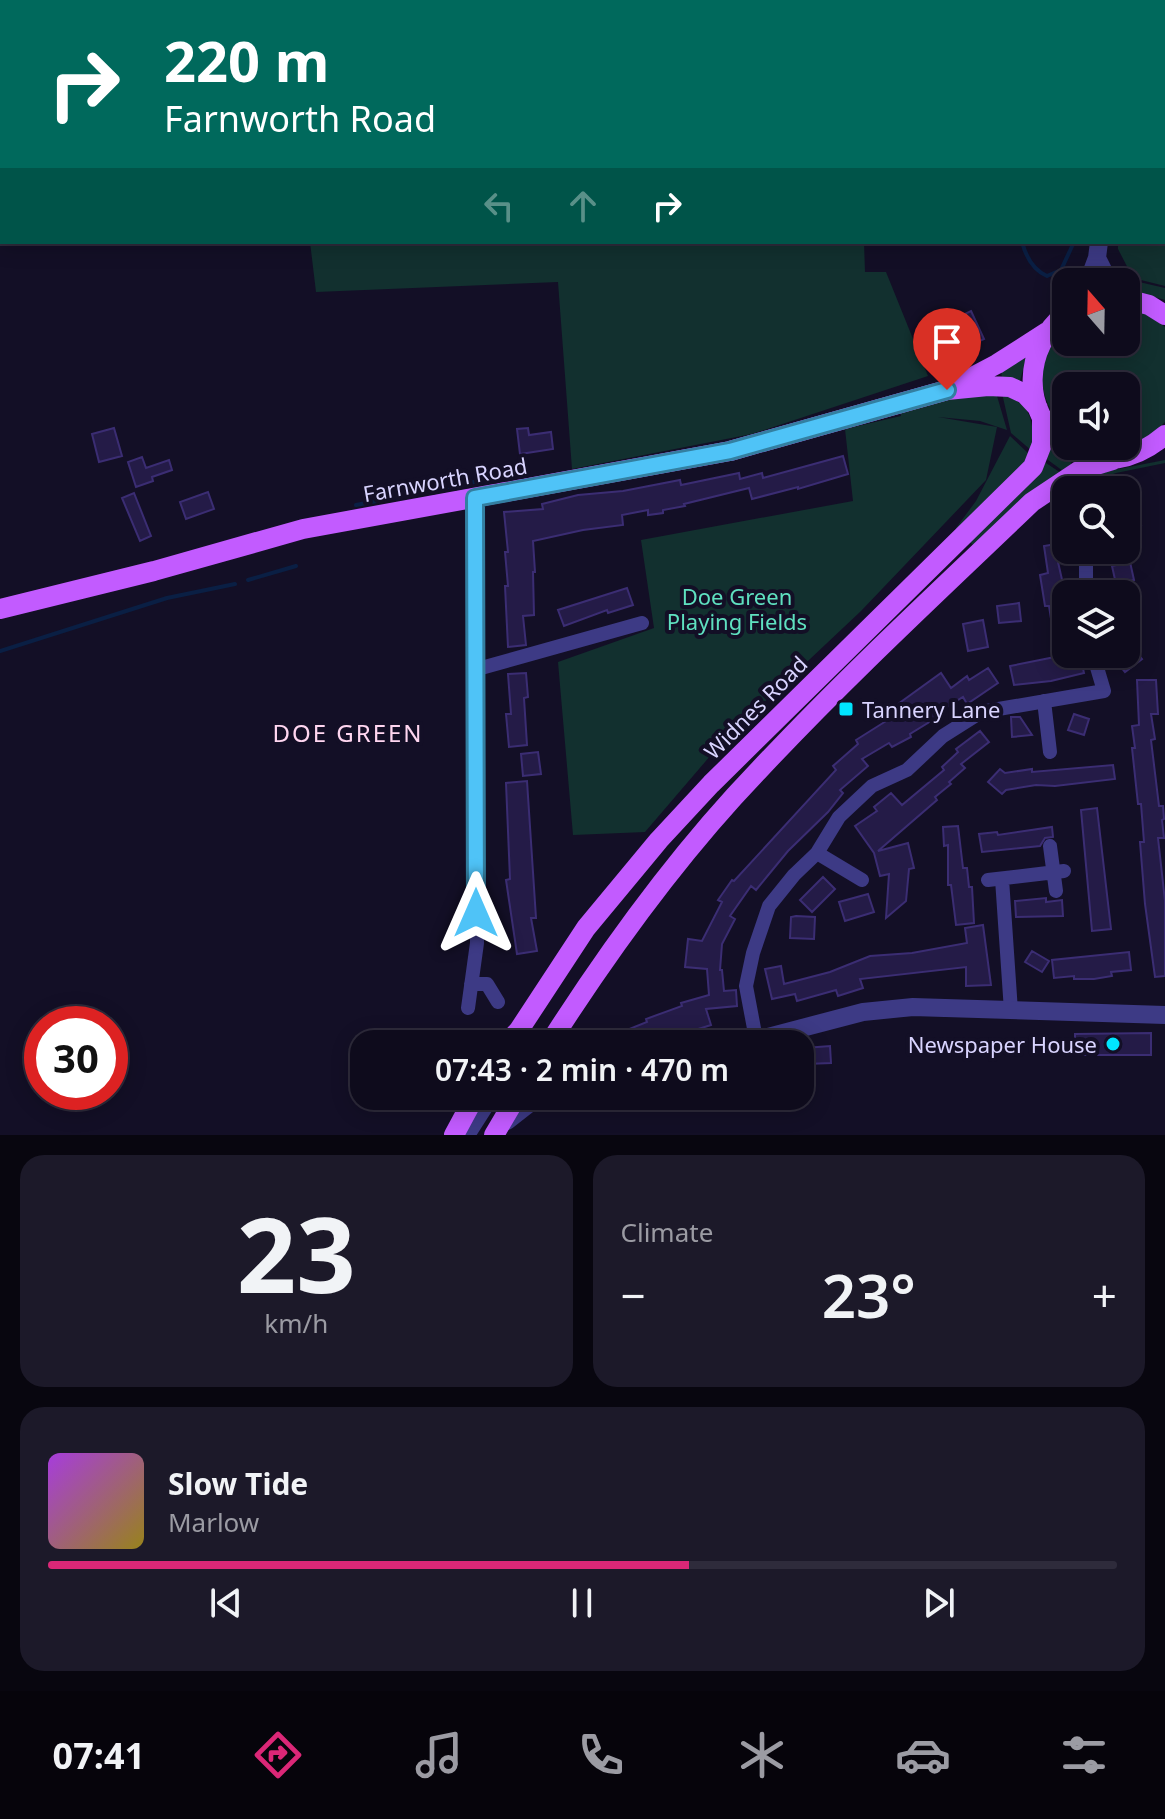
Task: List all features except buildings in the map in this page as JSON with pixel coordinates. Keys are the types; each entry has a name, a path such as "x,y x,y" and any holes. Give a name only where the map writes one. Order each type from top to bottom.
{"main road":[{"path":"1140,303 1160,309"},
{"path":"1049,330 1052,327"},
{"name":"Farnworth Road","path":"947,390 997,364 1049,330"},
{"name":"Widnes Road","path":"520,1030 586,928 659,840 774,722 1028,473 1039,456 1042,444 1040,413 1031,384 1032,372 1038,348 1049,330"},
{"name":"Farnworth Road","path":"0,609 154,571 303,529 730,451 947,390 1010,387 1025,394 1052,431"},
{"path":"1140,449 1165,435"},
{"path":"558,1030 618,941 683,856 758,770 1032,502 1080,470 1116,460"},
{"path":"454,1135 467,1110"},
{"path":"494,1134 509,1110"}],"street":[{"path":"1140,456 1165,452"},
{"path":"468,1008 477,943 475,498"},
{"path":"474,670 642,623"},
{"path":"748,1030 746,986 769,906 817,853 839,817 872,786 907,770 943,736 981,712 1104,691 1097,668"},
{"path":"1044,701 1050,752"},
{"path":"1050,846 1059,872 1056,891"},
{"path":"817,853 862,880"},
{"path":"1011,1011 995,880 1059,872"},
{"path":"471,984 487,984 498,1002"},
{"path":"795,1030 888,1009 949,1007 1165,1015"},
{"path":"466,1135 482,1110"},
{"path":"494,1134 519,1110"}],"green space":[{"path":"310,244 864,244 865,272 886,272 928,376 752,434 572,469 558,282 316,292"},
{"path":"1118,244 1165,244 1165,286 1140,280 1140,268 1128,268"},
{"path":"1140,282 1165,288 1165,300 1140,293"},
{"path":"1140,312 1147,314 1165,327 1165,422 1140,442 1140,372 1052,372 1052,413 1042,379 1046,352 1052,342 1052,356 1140,356"},
{"path":"1024,355 1026,358 1020,381 1002,378 1001,371"},
{"path":"1002,393 1019,402 1029,415 1033,432 1032,451 1011,433"},
{"name":"Doe Green Playing Fields","path":"974,394 997,396 1007,430 980,421 938,417 997,427 986,480 861,611 723,741 645,832 573,835 558,662 654,628 641,540 853,501 845,429 901,416 900,411"},
{"path":"1010,436 1030,455 1025,464 959,531 956,528 976,501"},
{"path":"1049,443 1052,445 1052,460 1071,460 1071,466 1063,471 1044,457"},
{"path":"1165,460 1165,463 1106,476 1090,476"},
{"path":"1043,461 1061,473 1052,476 1052,481 975,547 969,541"}],"waterway":[{"path":"1023,244 1031,262 1047,276 1061,270 1073,244"},
{"path":"356,505 479,481"},
{"path":"248,580 296,566"},
{"path":"0,651 167,598 235,584"}],"place":[{"name":"Tannery Lane","path":"846,709"},
{"name":"Newspaper House","path":"1113,1044"}],"district":[{"name":"DOE GREEN","path":"348,732"}],"route":[{"path":"476,913 475,498 730,451 947,390"}]}
